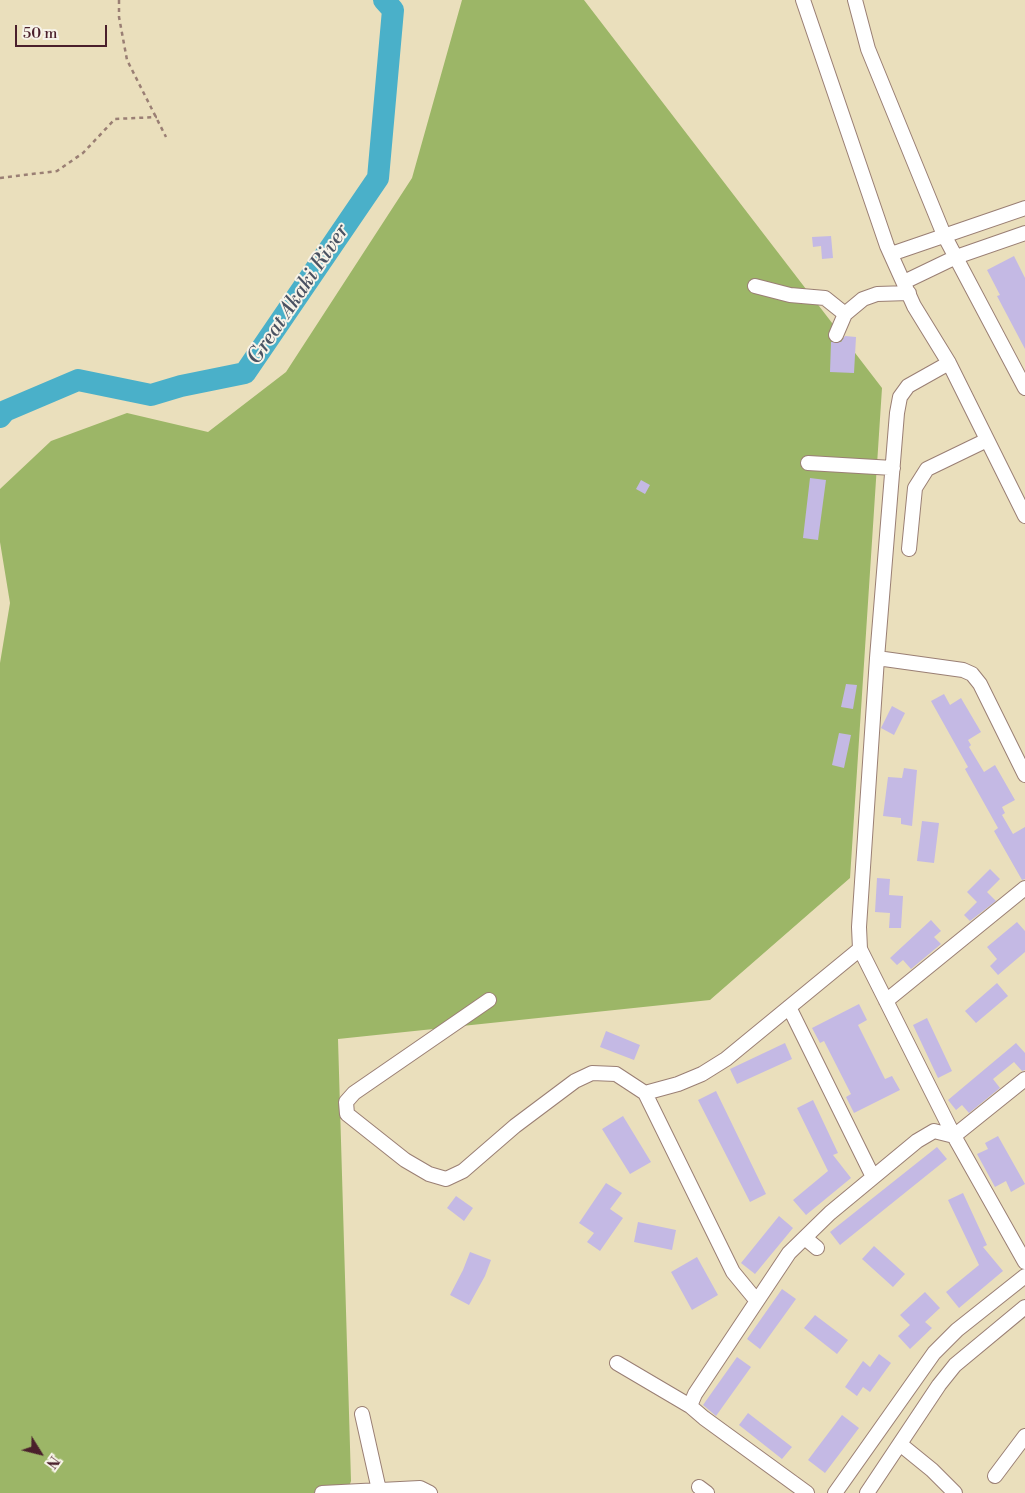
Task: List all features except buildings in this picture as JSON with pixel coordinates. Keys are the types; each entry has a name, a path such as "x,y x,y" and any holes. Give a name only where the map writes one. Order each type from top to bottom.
{"street":[{"path":"803,0 891,254 906,288 949,364 1025,516"},
{"path":"855,0 868,49 944,235 1025,388"},
{"path":"891,254 1025,208"},
{"path":"836,335 845,314 863,299 906,288 956,257 1025,233"},
{"path":"755,286 790,296 825,298 845,314"},
{"path":"949,364 908,386 900,397 877,658 858,927 860,949 954,1136 1025,1262"},
{"path":"909,549 914,488 927,470 987,440"},
{"path":"808,463 893,468"},
{"path":"877,658 963,670 972,674 980,684 1025,775"},
{"path":"886,1001 921,981 1025,888"},
{"path":"645,1093 678,1084 702,1074 726,1058 860,949"},
{"path":"489,1000 365,1084 346,1102 346,1114 405,1160 436,1177 446,1179 463,1171 515,1126 575,1081 592,1073 616,1074 645,1093 692,1178 733,1272 756,1300"},
{"path":"789,1007 874,1177"},
{"path":"690,1406 756,1300 790,1254 830,1213 917,1141 934,1131 954,1136 1012,1098 1025,1079"},
{"path":"806,1238 817,1248"},
{"path":"835,1493 934,1353 957,1330 1025,1276"},
{"path":"867,1493 939,1385 955,1365 1025,1307"},
{"path":"617,1363 690,1406 807,1493"},
{"path":"362,1414 379,1490"},
{"path":"995,1476 1025,1436"},
{"path":"900,1444 932,1470 955,1493"},
{"path":"322,1493 420,1488 430,1493"}],"path":[{"path":"119,0 119,17 128,60 166,137"},
{"path":"0,178 57,171 83,153 115,119 157,117"}],"green space":[{"path":"462,0 584,0 882,388 850,878 710,1000 338,1039 351,1481 347,1493 0,1493 0,663 10,603 0,542 0,489 51,441 127,413 208,432 286,372 412,178"}],"waterway":[{"name":"Great Akaki River","path":"0,417 5,411 78,380 151,395 181,386 245,373 378,178 393,10 384,0"}]}
